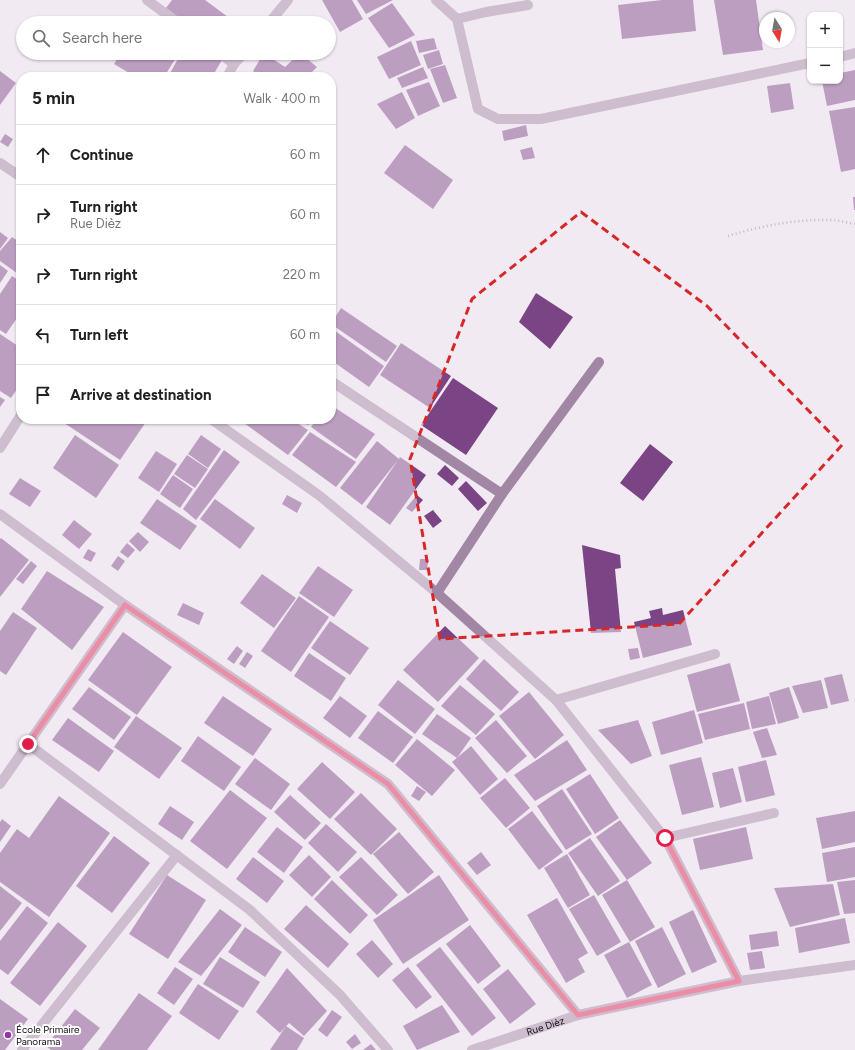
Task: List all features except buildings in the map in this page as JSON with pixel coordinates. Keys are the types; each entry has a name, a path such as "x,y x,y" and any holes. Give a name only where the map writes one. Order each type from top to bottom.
{"street":[{"path":"147,0 169,16"},
{"path":"275,16 288,0"},
{"path":"436,0 457,19 478,109 498,119 541,119 807,64"},
{"path":"457,19 486,12 528,5"},
{"path":"843,56 855,53"},
{"path":"229,60 234,64"},
{"path":"230,72 238,60"},
{"path":"0,163 16,174"},
{"path":"438,593 502,494 598,362"},
{"path":"336,385 502,494"},
{"path":"0,448 16,423"},
{"path":"218,424 320,496 438,593 556,700 665,838 739,981"},
{"path":"0,514 125,605 388,784 578,1015"},
{"path":"0,784 125,605"},
{"path":"556,700 715,654"},
{"path":"28,744 250,910 340,995 388,1050"},
{"path":"665,838 774,813"},
{"path":"22,1050 177,855"},
{"name":"Rue Dièz","path":"472,1050 578,1015 739,981 855,965"}],"path":[{"path":"728,236 779,223 831,220 855,224"}],"highlighted area":[{"path":"581,212 707,306 842,445 679,624 440,639 410,459 472,299"}],"place":[{"name":"École Primaire Panorama","path":"8,1035"}],"route":[{"path":"28,744 125,605 388,784 578,1015 739,981 665,838"}]}
